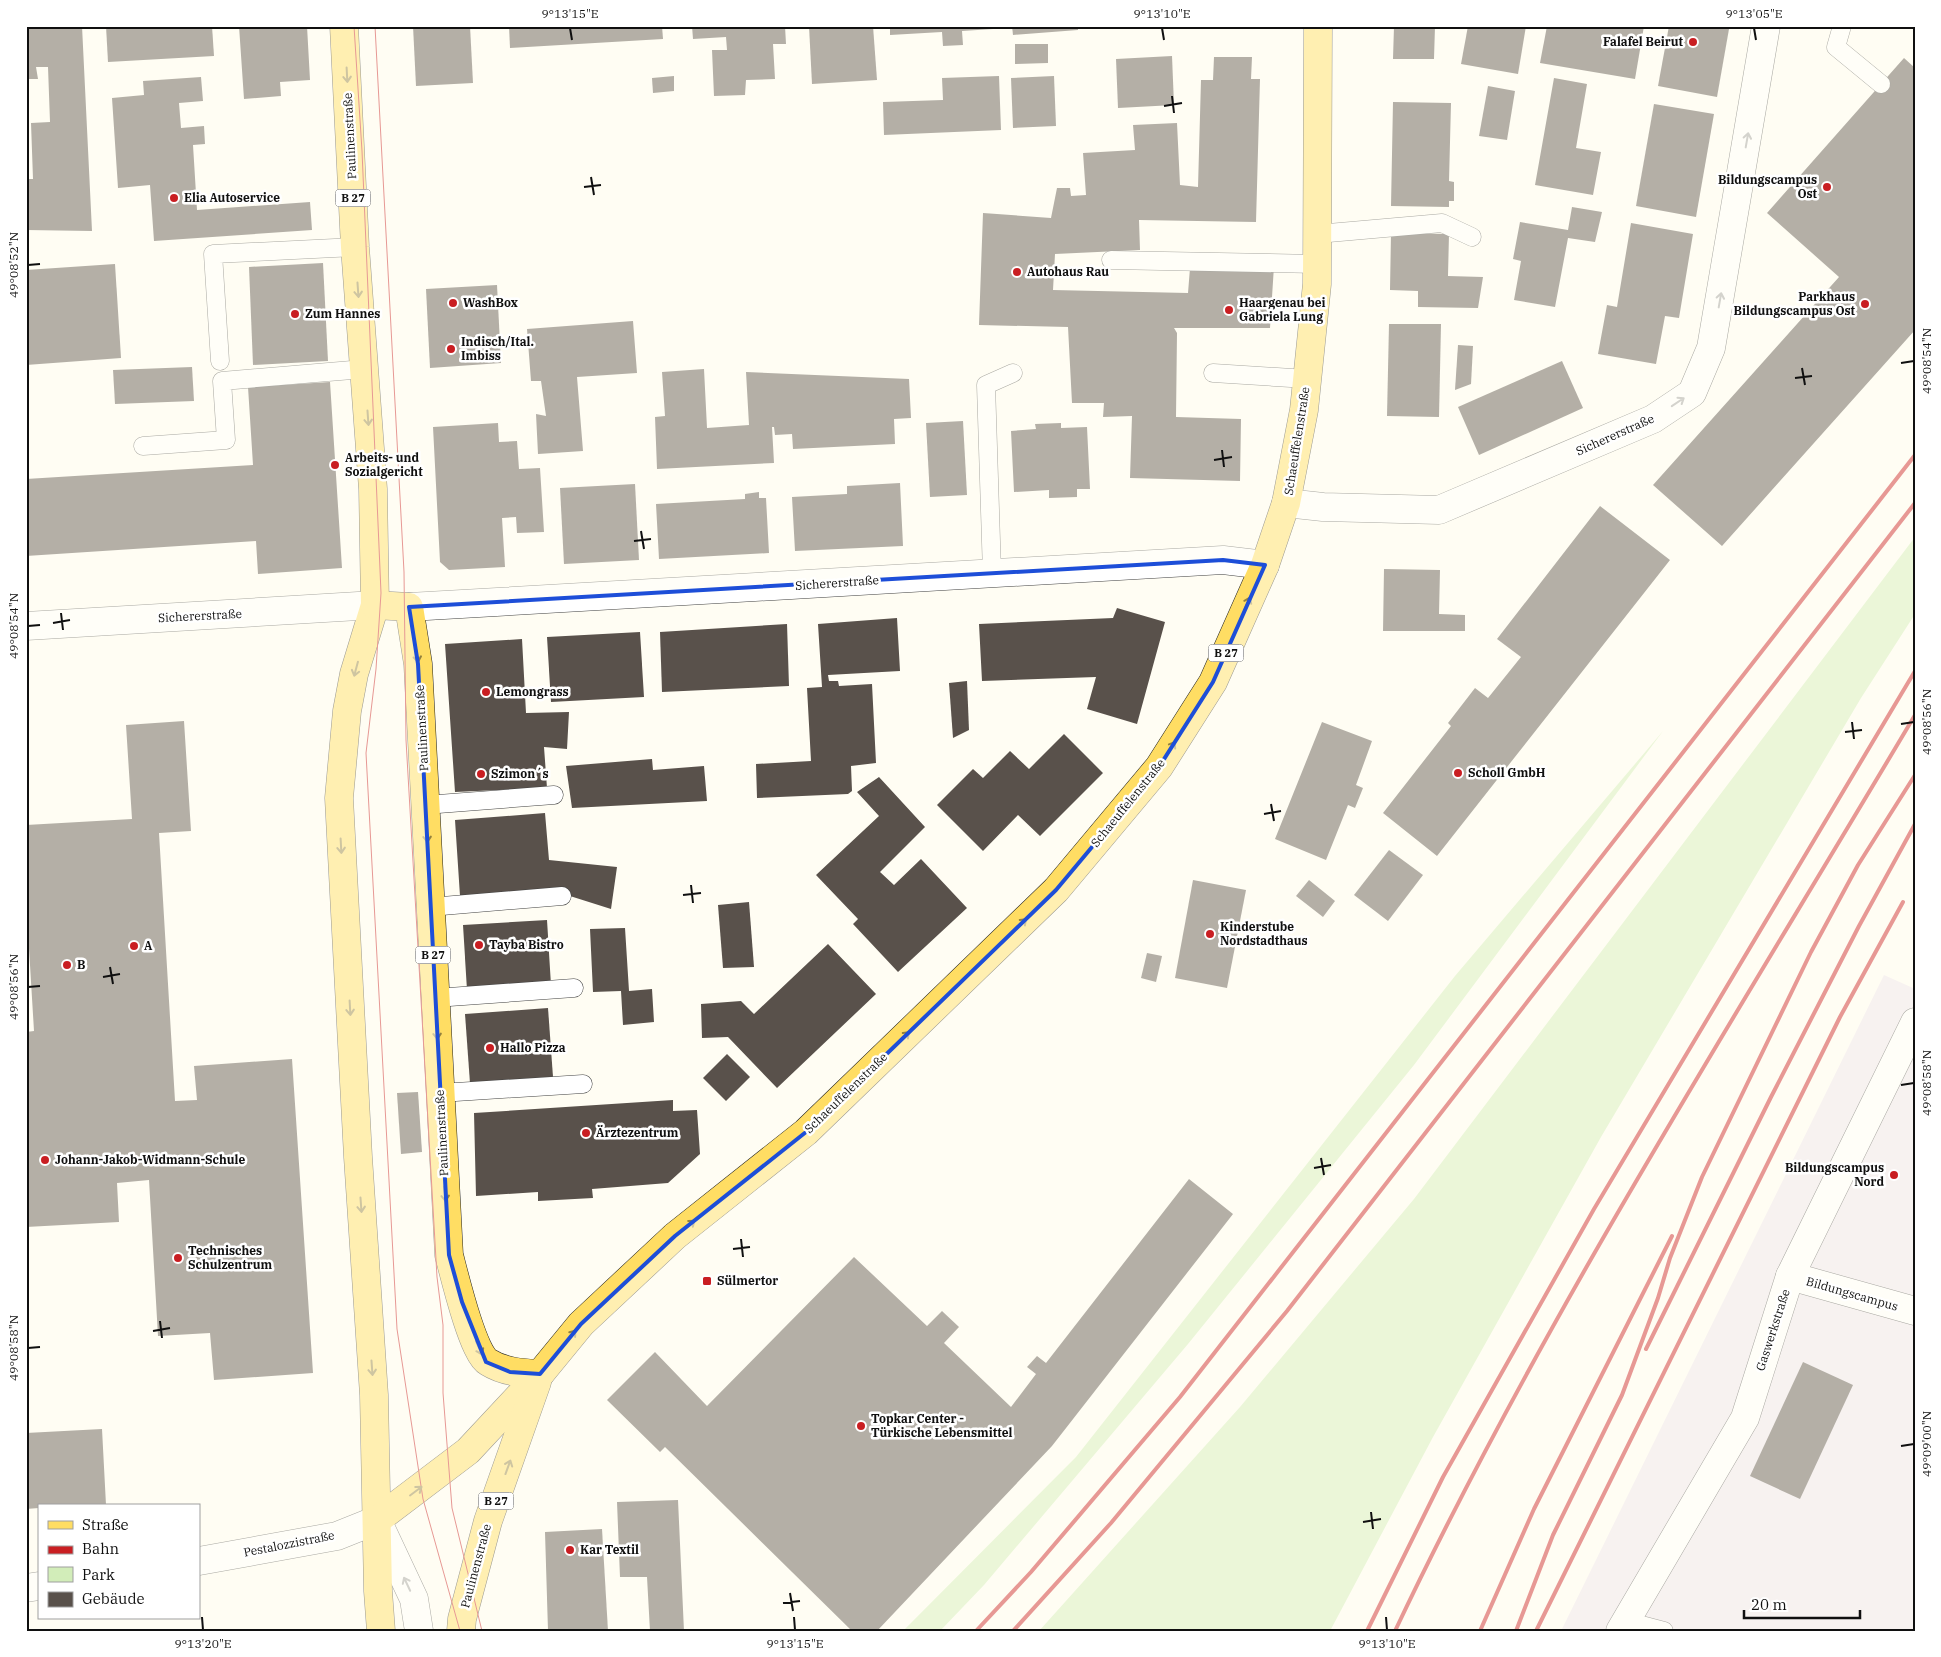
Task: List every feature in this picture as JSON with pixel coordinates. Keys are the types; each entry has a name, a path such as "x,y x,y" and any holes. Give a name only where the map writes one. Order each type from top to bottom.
{"main road":[{"name":"Paulinenstraße","path":"344,26 355,247 373,489 374,605 354,674 347,711 339,798 358,1157 374,1395 381,1631"},
{"name":"Schaeuffelenstraße","path":"377,1520 468,1451 540,1374 581,1324 675,1236 806,1132 1056,890 1164,760 1213,682 1265,565 1286,503 1307,379 1317,264 1318,26"},
{"path":"374,605 409,607"},
{"name":"Paulinenstraße","path":"409,607 418,664 449,1255 473,1334 486,1362 510,1372 540,1374 488,1521 462,1619 461,1631"}],"street":[{"name":"Sichererstraße","path":"1286,503 1323,507 1439,510 1653,419 1692,393 1711,348 1766,26"},
{"name":"Sichererstraße","path":"409,607 1223,560 1265,565"},
{"name":"Sichererstraße","path":"26,626 374,605"},
{"name":"Gaswerkstraße","path":"1623,1626 1745,1418 1790,1276 1915,1022"},
{"name":"Bildungscampus","path":"1790,1276 1915,1311"},
{"name":"Pestalozzistraße","path":"200,1561 336,1536 377,1520"},
{"path":"377,1520 414,1599 419,1631"}],"lane":[{"path":"1842,26 1836,47 1881,84"},
{"path":"1317,234 1442,223 1472,237"},
{"path":"220,361 213,254 355,247"},
{"path":"1111,260 1317,264"},
{"path":"143,446 226,440 222,381 364,369"},
{"path":"992,573 986,385 1013,373"},
{"path":"1213,373 1307,379"},
{"path":"425,805 554,794"},
{"path":"430,908 562,896"},
{"path":"435,998 574,988"},
{"path":"440,1093 583,1084"},
{"path":"1623,1626 1664,1631"}],"highlighted area":[{"path":"1223,560 1265,565 1213,682 1159,767 1056,890 806,1132 675,1236 581,1324 540,1374 510,1372 486,1362 462,1302 449,1255 418,664 409,607"}],"shaded area":[{"path":"1884,975 1913,988 1915,985 1915,1631 1561,1631"}],"green space":[{"path":"1915,537 1915,614 1861,698 1601,1137 1433,1437 1330,1631 1039,1631 1240,1407 1414,1199"},
{"path":"1663,731 1414,1065 1188,1344 984,1585 940,1631 903,1631 1076,1457 1455,976"}],"building":[{"path":"26,26 82,26 92,231 26,230 26,179 33,179 31,123 50,122 48,67 36,67 38,79 26,79"},
{"path":"106,26 212,26 214,56 108,62"},
{"path":"239,26 307,26 310,80 280,82 281,96 244,99"},
{"path":"413,26 470,26 473,83 416,86"},
{"path":"509,26 662,26 663,39 510,48"},
{"path":"692,26 785,26 786,44 773,44 775,79 746,80 745,95 714,96 712,50 727,50 726,37 693,39"},
{"path":"809,26 873,26 877,80 812,84"},
{"path":"890,26 993,26 993,29 962,31 963,45 943,46 942,32 890,35"},
{"path":"1012,26 1078,26 1078,30 1013,35"},
{"path":"1394,26 1435,26 1434,59 1393,59"},
{"path":"1468,26 1526,26 1518,74 1461,64"},
{"path":"1547,26 1644,26 1635,79 1540,63"},
{"path":"1669,26 1714,26 1729,29 1717,97 1658,86"},
{"path":"1015,44 1048,44 1048,63 1015,64"},
{"path":"1172,56 1174,105 1118,108 1116,59"},
{"path":"1214,57 1252,57 1251,79 1260,79 1256,222 1139,220 1140,250 1055,254 1053,290 1188,293 1190,268 1274,266 1270,328 1174,328 1177,333 1176,417 1241,419 1240,481 1130,478 1132,416 1103,417 1104,403 1072,403 1068,327 979,325 983,213 1051,218 1057,188 1070,188 1071,196 1086,195 1083,153 1135,150 1133,125 1177,123 1180,185 1198,187 1201,80 1213,80"},
{"name":"Parkhaus Bildungscampus Ost","path":"1904,58 1915,68 1915,330 1722,546 1653,485 1839,277 1767,213"},
{"path":"674,76 674,91 653,93 652,78"},
{"path":"999,76 1001,130 884,135 883,102 943,100 942,78"},
{"path":"1054,76 1056,126 1013,128 1011,78"},
{"path":"201,77 203,101 179,103 181,128 204,126 205,144 193,145 197,210 310,202 312,230 154,241 150,185 118,188 112,98 144,95 143,81"},
{"path":"1554,78 1587,84 1576,148 1601,152 1593,195 1535,185"},
{"path":"1488,86 1515,91 1507,140 1479,136"},
{"path":"1393,102 1451,103 1449,181 1454,182 1454,201 1449,201 1449,207 1391,206"},
{"path":"1654,104 1714,114 1696,217 1636,206"},
{"path":"1572,207 1602,212 1595,242 1568,238 1555,307 1514,300 1521,261 1513,259 1520,222 1568,230"},
{"path":"1631,223 1693,234 1679,318 1665,316 1656,364 1598,354 1607,305 1617,307"},
{"path":"1391,233 1449,234 1448,276 1483,277 1478,308 1418,307 1418,291 1390,290"},
{"path":"323,263 328,361 253,365 249,267"},
{"path":"115,264 121,358 26,365 26,270"},
{"path":"497,285 501,363 430,368 426,289"},
{"path":"633,321 637,373 577,377 583,451 538,454 536,414 546,416 541,381 531,381 527,329"},
{"path":"1389,324 1441,324 1439,417 1387,416"},
{"path":"1458,345 1473,346 1471,384 1455,390"},
{"path":"1562,361 1583,408 1479,455 1458,407"},
{"path":"192,367 194,401 115,404 113,370"},
{"path":"704,369 707,428 749,425 746,372 909,379 911,418 894,419 895,444 793,449 792,434 775,435 774,427 772,427 774,463 657,469 655,417 665,416 662,372"},
{"path":"330,382 342,568 258,574 256,541 26,556 26,479 253,465 248,387"},
{"path":"963,421 967,495 930,497 926,423"},
{"path":"498,423 499,442 517,441 519,469 540,468 544,532 517,533 516,517 502,518 505,567 449,570 440,562 433,427"},
{"path":"1061,423 1061,428 1087,427 1090,489 1077,489 1077,497 1049,498 1049,490 1014,492 1011,431 1036,429 1035,424"},
{"path":"900,483 903,546 795,551 792,497 847,494 847,486"},
{"path":"635,484 639,560 564,564 560,488"},
{"path":"759,492 759,498 766,498 769,553 659,559 656,504 745,499 745,494"},
{"path":"1600,506 1670,560 1437,856 1383,813 1451,726 1448,723 1475,688 1488,698 1521,657 1497,639"},
{"path":"1384,569 1440,570 1439,614 1465,615 1465,631 1383,631"},
{"path":"1117,608 1165,622 1137,724 1087,709 1096,677 982,681 979,624 1113,618"},
{"path":"897,618 900,671 828,675 829,681 838,681 839,686 872,684 876,763 851,766 852,791 848,794 757,798 756,764 811,761 807,688 822,687 818,624"},
{"path":"787,624 789,686 662,692 660,632"},
{"path":"640,632 644,697 551,702 547,637"},
{"path":"522,639 526,713 569,712 567,749 544,747 547,788 455,792 445,644"},
{"path":"967,681 969,730 953,738 949,683"},
{"name":"A","path":"184,721 191,831 159,833 175,1101 197,1100 194,1066 292,1059 313,1373 214,1380 210,1333 158,1336 149,1180 117,1183 119,1222 26,1227 26,1032 34,1031 26,899 26,825 132,819 126,725"},
{"path":"1322,722 1372,741 1356,785 1363,788 1355,808 1348,805 1326,860 1275,839"},
{"path":"1064,734 1103,773 1040,836 1018,815 983,851 937,805 973,769 983,778 1010,751 1029,769"},
{"path":"652,759 653,770 704,766 707,801 572,808 566,766"},
{"path":"879,777 925,827 880,872 894,885 921,859 967,908 898,972 853,924 858,919 816,875 879,816 857,792"},
{"path":"545,813 549,860 617,867 611,909 551,890 460,896 455,820"},
{"path":"1389,850 1423,875 1388,921 1354,895"},
{"name":"Kinderstube Nordstadthaus","path":"1193,880 1246,890 1227,988 1175,978"},
{"path":"1309,880 1335,901 1323,917 1296,896"},
{"path":"749,902 754,967 723,968 718,905"},
{"path":"547,920 551,985 467,990 463,925"},
{"path":"625,928 629,991 652,989 654,1022 623,1025 621,991 593,992 590,929"},
{"path":"828,944 876,994 777,1088 728,1037 702,1038 701,1004 741,1001 754,1014"},
{"path":"1147,953 1162,956 1156,982 1141,978"},
{"path":"548,1008 553,1077 470,1083 465,1014"},
{"path":"727,1054 750,1077 726,1101 703,1078"},
{"path":"418,1092 422,1152 401,1154 397,1093"},
{"name":"Ärztezentrum","path":"673,1100 673,1111 697,1110 700,1154 668,1183 592,1189 593,1198 538,1201 538,1192 476,1196 474,1113"},
{"name":"Topkar Center - Türkische Lebensmittel","path":"1189,1179 1233,1214 1052,1446 877,1631 852,1631 665,1447 660,1452 607,1400 655,1352 707,1406 854,1257 927,1326 942,1311 959,1327 944,1343 1011,1407 1036,1374 1027,1367 1037,1356 1046,1363"},
{"path":"1803,1362 1853,1385 1800,1499 1750,1476"},
{"path":"102,1429 106,1504 38,1504 38,1508 26,1509 26,1433"},
{"path":"678,1500 684,1631 650,1631 647,1577 620,1577 617,1502"},
{"path":"602,1529 608,1631 548,1631 545,1532"}],"tram line":[{"path":"354,26 362,151 381,593 376,669 366,753 397,1329 423,1499 460,1631"},
{"path":"375,26 404,572 406,740 437,1277 443,1325 443,1393 452,1508 482,1631"}],"railway":[{"path":"976,1631 1031,1572 1180,1397 1915,455"},
{"path":"1013,1631 1111,1523 1287,1311 1915,503"},
{"path":"1367,1631 1443,1477 1594,1209 1915,671"},
{"path":"1395,1631 1453,1513 1578,1281 1711,1054 1915,715"},
{"path":"1516,1631 1553,1535 1622,1395 1658,1298 1670,1258 1702,1177 1811,952 1858,865 1915,775"},
{"path":"1646,1349 1771,1097 1859,926 1915,824"},
{"path":"1536,1631 1840,1017 1903,902"},
{"path":"1480,1631 1534,1509 1672,1236"}],"place":[{"name":"Falafel Beirut","path":"1693,42"},
{"name":"Bildungscampus Ost","path":"1827,187"},
{"name":"Elia Autoservice","path":"174,198"},
{"name":"Autohaus Rau","path":"1017,272"},
{"name":"WashBox","path":"453,303"},
{"name":"Parkhaus Bildungscampus Ost","path":"1865,304"},
{"name":"Haargenau bei Gabriela Lung","path":"1229,310"},
{"name":"Zum Hannes","path":"295,314"},
{"name":"Indisch/Ital. Imbiss","path":"451,349"},
{"name":"Arbeits- und Sozialgericht","path":"335,465"},
{"name":"Lemongrass","path":"486,692"},
{"name":"Scholl GmbH","path":"1458,773"},
{"name":"Szimon´s","path":"481,774"},
{"name":"Kinderstube Nordstadthaus","path":"1210,934"},
{"name":"Tayba Bistro","path":"479,945"},
{"name":"A","path":"134,946"},
{"name":"B","path":"67,965"},
{"name":"Hallo Pizza","path":"490,1048"},
{"name":"Ärztezentrum","path":"586,1133"},
{"name":"Johann-Jakob-Widmann-Schule","path":"45,1160"},
{"name":"Bildungscampus Nord","path":"1894,1175"},
{"name":"Technisches Schulzentrum","path":"178,1258"},
{"name":"Sülmertor","path":"707,1281"},
{"name":"Topkar Center - Türkische Lebensmittel","path":"861,1426"},
{"name":"Kar Textil","path":"570,1550"}]}
